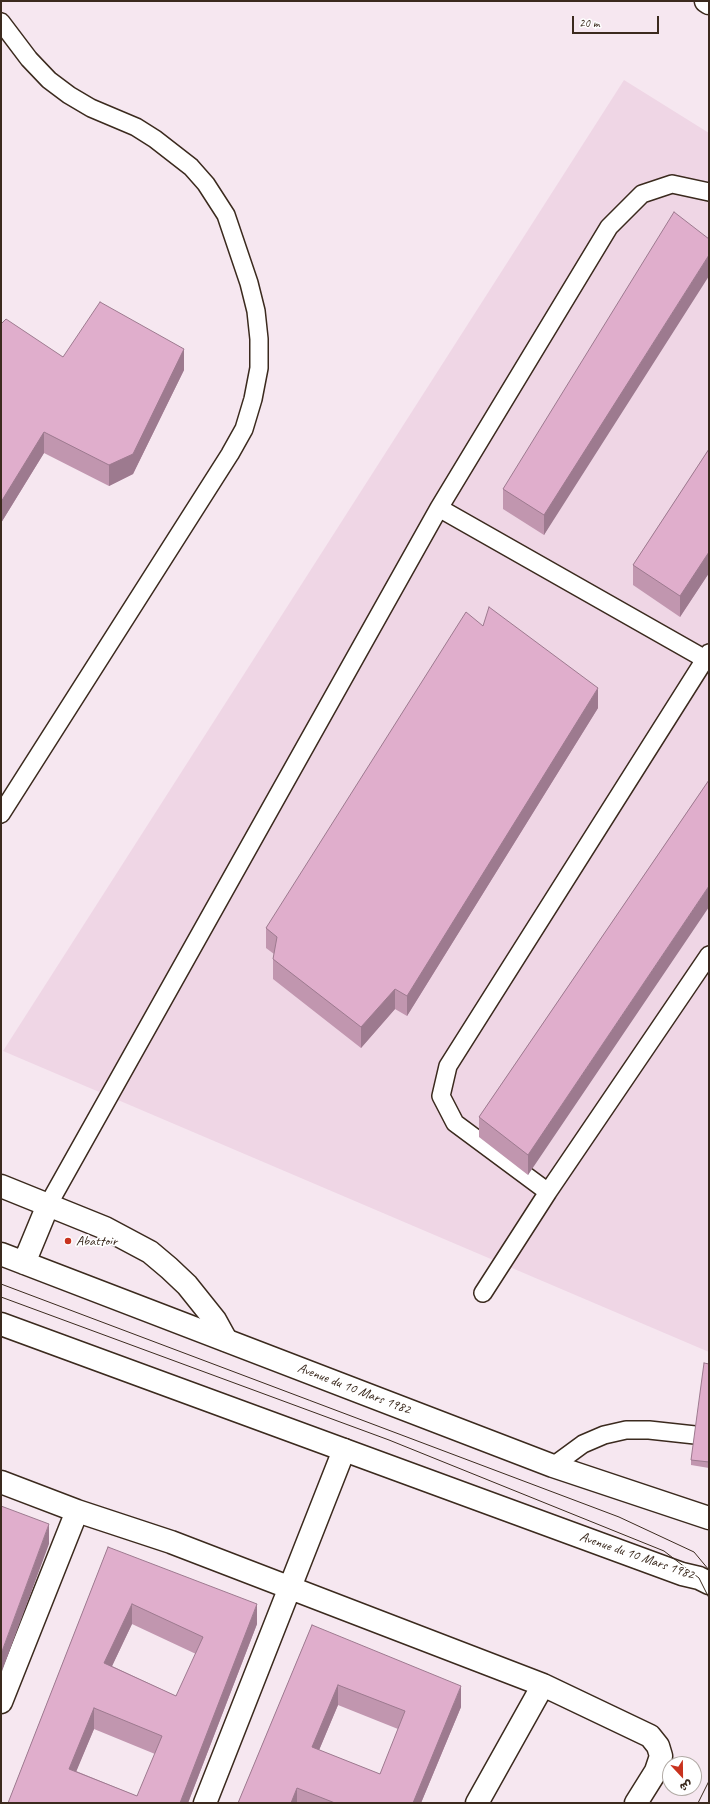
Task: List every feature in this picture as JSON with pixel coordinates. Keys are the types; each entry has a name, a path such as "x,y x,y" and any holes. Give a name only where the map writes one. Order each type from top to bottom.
{"street":[{"path":"1,1186 106,1228 150,1252 187,1285 215,1320 226,1340"},
{"path":"24,1263 48,1205"},
{"name":"Avenue du 10 Mars 1982","path":"1,1254 553,1466 709,1518"},
{"name":"Avenue du 10 Mars 1982","path":"1,1324 682,1574 699,1578 709,1583"},
{"path":"205,1803 344,1450"},
{"path":"1,1482 77,1511 171,1542 543,1685 650,1736 658,1746 661,1756 656,1771 636,1803"},
{"path":"1,1702 77,1511"},
{"path":"477,1803 543,1685"}],"lane":[{"path":"1,22 29,59 49,80 69,95 91,108 136,127 155,139 191,167 206,184 226,216 249,283 256,311 259,339 259,368 253,399 240,435 222,467 1,814"},
{"path":"48,1205 439,508 609,227 642,194 672,184 709,192"},
{"path":"439,508 707,656 448,1066 441,1096 455,1123 548,1192"},
{"path":"483,1293 548,1192 709,955"},
{"path":"553,1466 583,1444 604,1435 626,1430 649,1430 695,1435"}],"shaded area":[{"path":"624,80 709,133 709,1352 3,1051"}],"building":[{"path":"674,212 709,239 709,255 544,515 503,489"},
{"path":"100,302 184,349 133,454 109,465 44,432 1,502 1,324 6,319 63,357"},
{"path":"709,449 709,552 680,596 633,565"},
{"path":"489,607 598,688 407,996 395,989 361,1027 273,959 277,937 266,928 466,612 483,626"},
{"path":"709,780 709,886 528,1155 479,1117"},
{"path":"704,1363 709,1364 709,1462 691,1460"},
{"path":"1,1506 49,1524 1,1654"},
{"path":"108,1547 257,1604 180,1803 8,1803","holes":["132,1604 203,1637 176,1696 104,1663","94,1708 162,1736 137,1796 69,1769"]},
{"path":"312,1625 461,1686 413,1803 335,1803 297,1788 291,1803 238,1803","holes":["338,1685 405,1711 380,1774 312,1747"]}],"tram line":[{"path":"1,1284 619,1517 694,1552 709,1570"},
{"path":"1,1297 389,1440 664,1551 699,1578 709,1598"},
{"path":"698,1803 709,1781"}],"place":[{"name":"Abattoir","path":"68,1241"}]}
